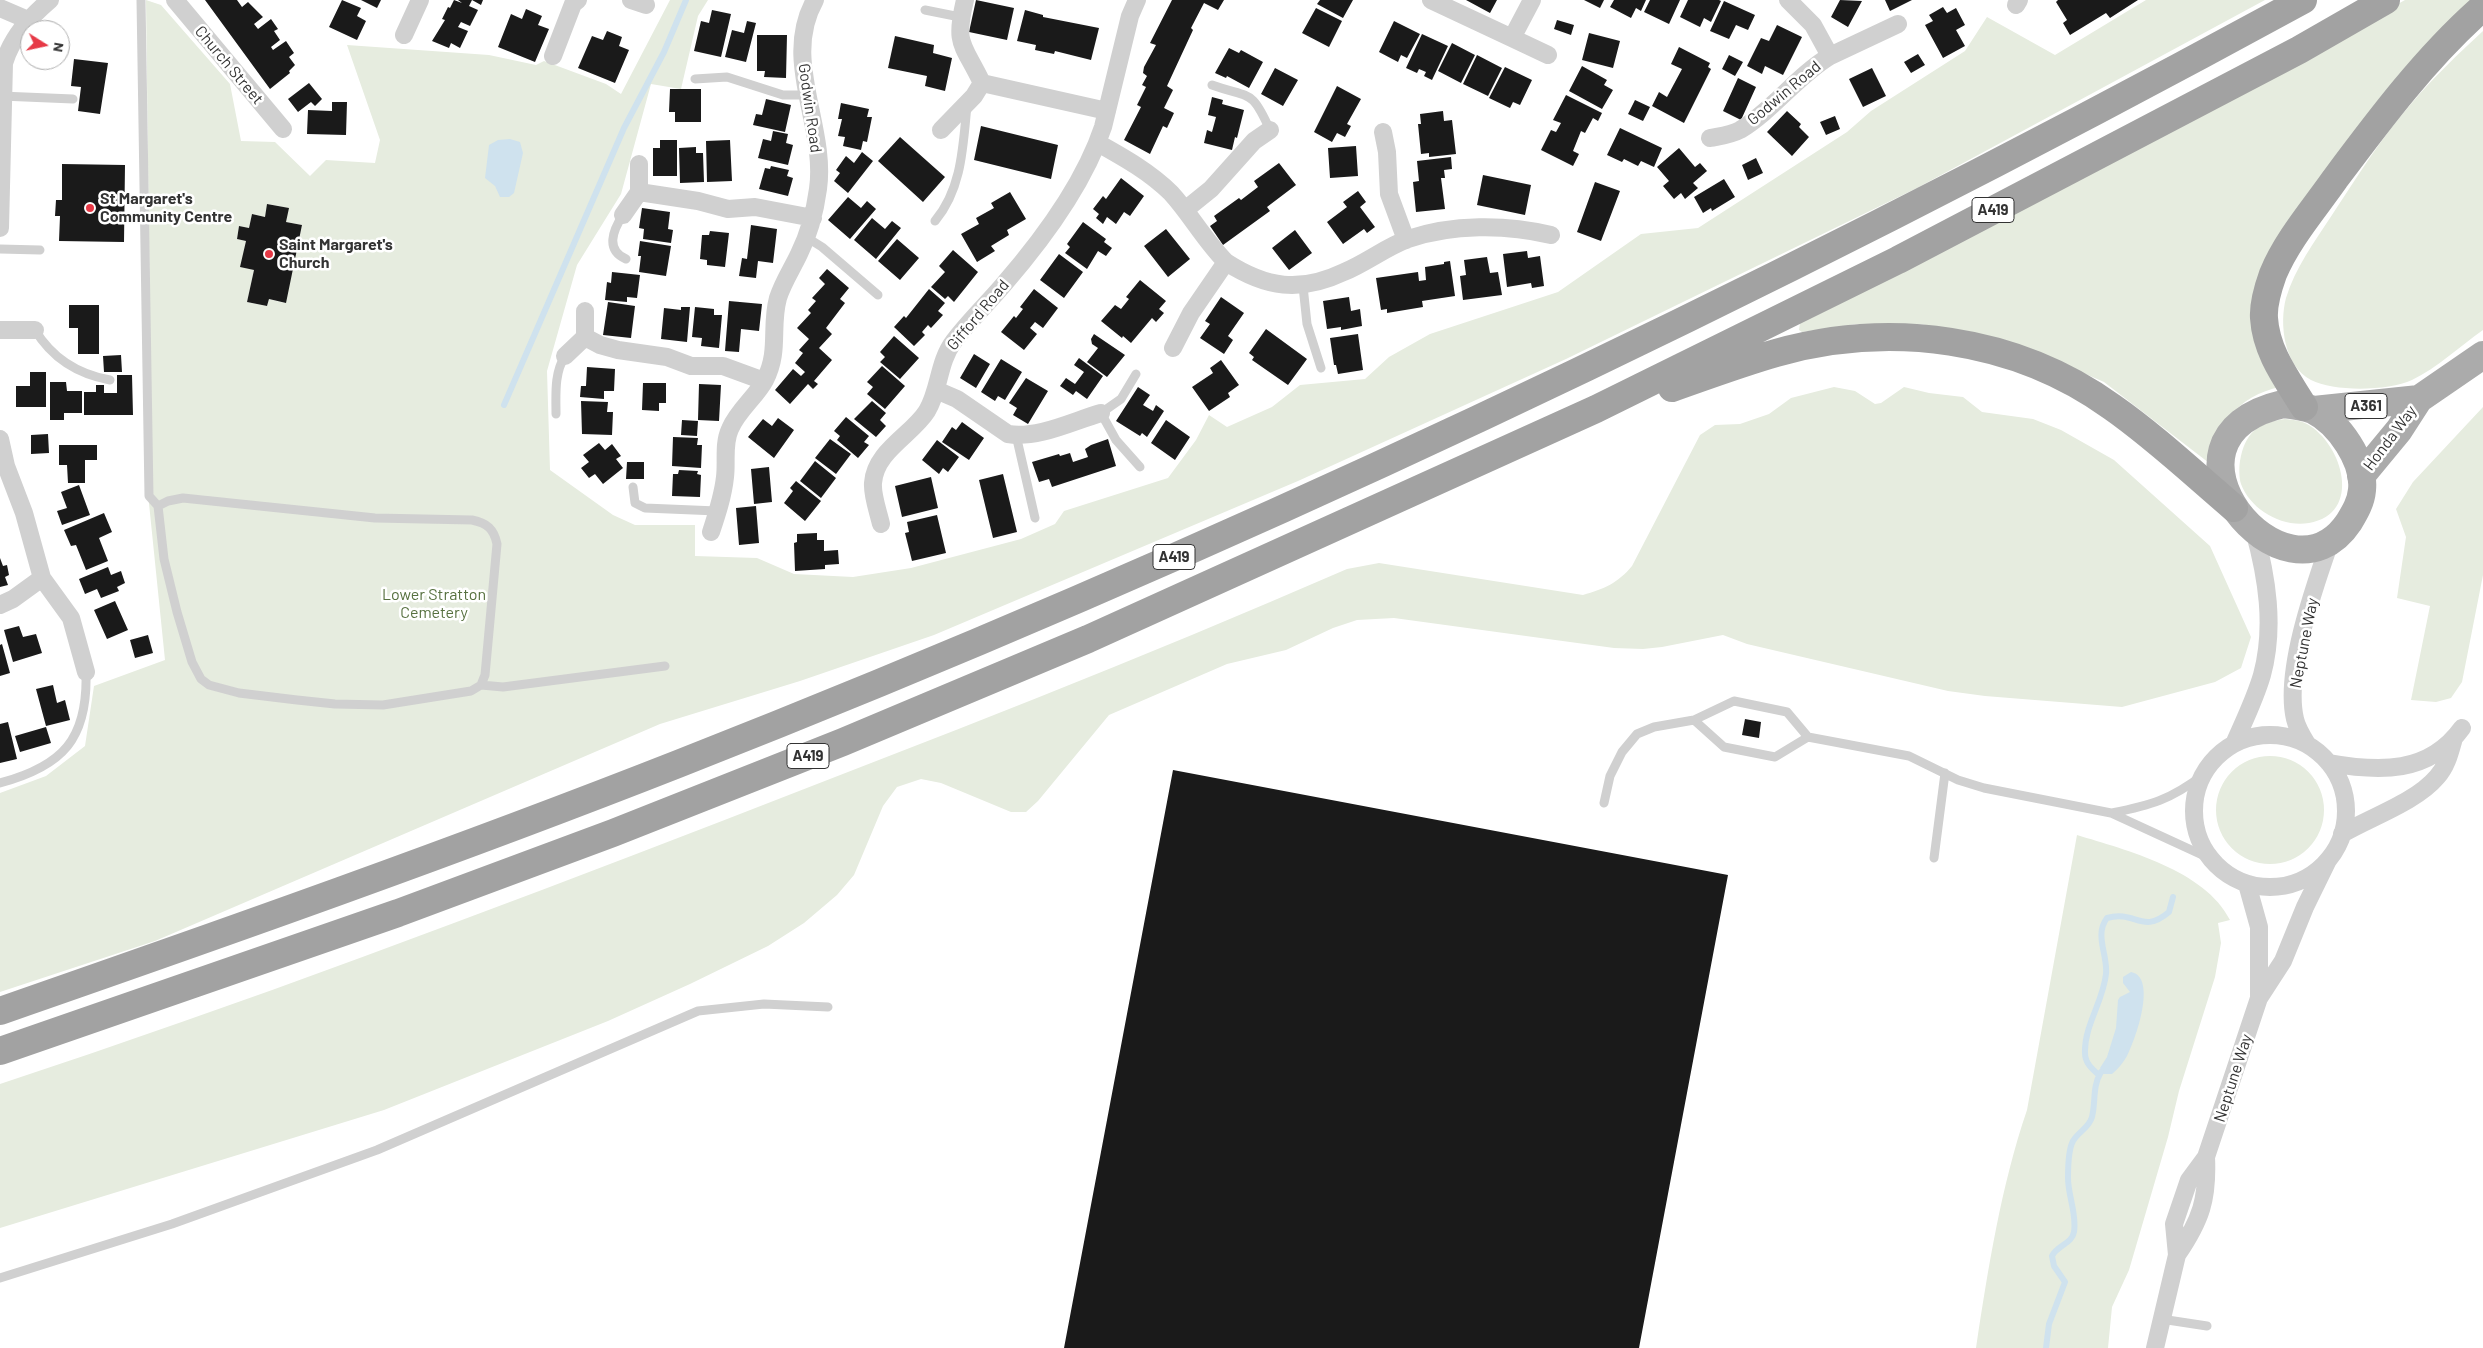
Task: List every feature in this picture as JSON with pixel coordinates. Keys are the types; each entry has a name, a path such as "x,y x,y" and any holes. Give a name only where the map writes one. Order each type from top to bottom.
{"highway":[{"name":"A419","path":"0,1011 306,904 680,764 1014,627 1509,406 1742,293 2072,125 2303,0"},
{"name":"A419","path":"0,1051 407,909 613,833 843,742 1088,640 1596,409 1898,260 2299,50 2386,0"},
{"path":"2309,409 2276,361 2267,334 2264,318 2265,298 2274,274 2290,244 2317,204 2392,104 2483,7"},
{"name":"A419","path":"1596,409 1651,395 1777,353 1822,343 1864,337 1920,337 1957,342 2021,358 2087,390 2112,407 2234,508"}],"main road":[{"name":"Honda Way","path":"2361,476 2399,430 2419,399 2483,355"},
{"name":"Honda Way","path":"2309,409 2419,399"},
{"path":"2283,404 2309,409 2342,435 2352,450 2361,476 2362,490 2356,510 2344,528 2330,542 2312,549 2297,549 2277,545 2254,530 2234,508 2222,484 2222,454 2231,434 2247,417 2264,408 2283,404"}],"street":[{"path":"0,8 28,20 50,0"},
{"name":"Church Street","path":"174,0 283,129"},
{"path":"404,35 420,0"},
{"path":"553,56 573,4 578,0"},
{"name":"Godwin Road","path":"711,532 725,475 726,445 729,430 764,381 775,352 778,301 813,218 818,187 818,167 803,64 803,34 804,25 815,0"},
{"path":"965,0 960,17 959,39 982,83 1107,111"},
{"name":"Gifford Road","path":"881,524 872,484 874,476 890,449 924,415 936,390 943,360 953,341 1006,282 1045,232 1098,143 1130,16 1138,0"},
{"path":"1431,0 1548,55"},
{"path":"1512,38 1532,0"},
{"name":"Godwin Road","path":"1788,0 1813,25 1830,56"},
{"name":"Godwin Road","path":"1710,138 1738,131 1762,114 1816,64 1898,24"},
{"path":"0,228 4,63 8,49 20,32"},
{"path":"941,130 967,103 982,83"},
{"path":"1185,210 1211,189 1254,141 1270,130"},
{"path":"1382,132 1387,152 1389,194 1406,240"},
{"path":"1098,143 1148,174 1170,192 1207,242 1226,262 1254,279 1277,284 1303,286 1344,272 1406,240 1443,231 1479,228 1514,229 1551,235"},
{"path":"623,215 639,192 639,164"},
{"path":"639,192 698,201 728,209 755,207 813,218"},
{"path":"1173,348 1190,313 1226,262"},
{"path":"565,356 585,337 586,311"},
{"path":"0,330 35,330"},
{"path":"585,337 600,345 618,350 667,357 691,366 729,368 764,381"},
{"path":"936,390 957,399 1008,434 1029,434 1101,413"},
{"path":"0,440 6,466 24,512 42,578 71,618 86,672"},
{"path":"2234,744 2262,675 2268,646 2269,626 2265,580 2254,530"},
{"name":"Neptune Way","path":"2306,744 2296,720 2294,689 2306,615 2330,542"},
{"path":"0,604 13,599 42,578"},
{"path":"2329,763 2366,770 2388,770 2409,765 2428,757 2458,733 2438,777 2424,789 2342,834"},
{"path":"2263,735 2293,738 2306,744 2329,763 2343,790 2346,820 2342,834 2328,860 2305,879 2276,887 2247,884 2221,870 2203,847 2194,818 2194,804 2203,775 2211,763 2234,744 2263,735"},
{"name":"Neptune Way","path":"2155,1348 2177,1255 2195,1229 2208,1186 2206,1157 2259,998 2283,961 2305,907 2328,860"},
{"name":"Neptune Way","path":"2247,884 2260,928 2259,998"}],"lane":[{"path":"141,0 149,496 158,506 164,559 177,612 192,662 201,679 221,690 335,704 383,705 471,691 482,685 503,688 664,666"},
{"path":"926,10 960,17"},
{"path":"695,79 727,77 782,95 807,95"},
{"path":"1212,85 1242,92 1250,97 1258,104 1270,130"},
{"path":"2,96 73,99"},
{"path":"935,221 948,203 957,180 967,103"},
{"path":"623,215 613,233 612,243 617,254 626,259"},
{"path":"806,237 822,247 878,295"},
{"path":"0,250 40,250"},
{"path":"1303,286 1307,324 1321,368"},
{"path":"35,330 47,349 56,358 87,374 110,380"},
{"path":"556,414 557,378 559,366 565,356"},
{"path":"1136,374 1121,399 1101,413 1116,440 1140,467"},
{"path":"1016,435 1035,518"},
{"path":"633,487 635,503 645,508 717,511"},
{"path":"158,506 168,501 183,498 375,518 472,520 483,522 495,534 497,544 485,675 482,685"},
{"path":"0,783 23,777 46,766 74,740 84,713 86,672"},
{"path":"1604,803 1610,776 1622,752 1637,734 1654,727 1694,720 1734,701 1787,712 1808,736 1909,756 1958,780 1984,788 2111,813 2211,859"},
{"path":"1694,720 1724,747 1776,757 1808,736"},
{"path":"1934,858 1934,842 1945,773"},
{"path":"2111,813 2152,804 2171,797 2203,775"},
{"path":"0,1278 172,1224 368,1153 698,1011 764,1004 828,1007"},
{"path":"2161,1318 2207,1326"}],"green space":[{"name":"Lower Stratton Cemetery","path":"146,0 161,5 230,84 241,141 275,142 310,176 326,160 375,163 380,140 347,45 489,55 536,65 544,61 606,84 621,94 670,0 708,0 698,16 681,89 651,84 621,194 577,265 547,371 550,470 613,515 635,525 695,525 695,556 757,558 794,574 853,577 911,568 1021,539 1055,524 1064,511 1168,478 1196,440 1209,415 1227,427 1272,407 1300,385 1365,379 1389,357 1430,334 1558,292 1641,234 1698,228 1847,132 1871,111 1965,51 1987,17 2055,55 2146,0 2265,0 1917,188 1566,359 1298,481 934,635 800,681 660,724 155,941 0,992 0,793 46,776 85,746 94,686 165,660 147,484 152,484","holes":["268,204 288,208 286,222 302,225 285,303 269,299 267,306 247,302 254,270 241,267 246,241 237,239 239,226 249,228 252,214 265,217"]},
{"path":"2405,0 2478,0 2264,265 2280,387 2265,391 2252,398 2229,417 2213,466 2104,382 2014,343 1921,324 1856,324 1802,332 1799,330 1800,323 2294,62"},
{"path":"2483,31 2483,330 2430,369 2402,384 2361,389 2333,387 2311,380 2302,374 2289,355 2284,332 2283,320 2286,298 2300,265 2360,172 2400,117 2455,57"},
{"path":"1834,387 1855,391 1875,404 1881,403 1904,387 1929,393 1963,397 1982,412 2033,419 2061,430 2114,460 2210,546 2251,637 2241,668 2215,682 2122,707 1985,696 1948,691 1747,644 1723,635 1662,647 1643,649 1614,648 1394,618 1357,620 1333,628 1286,650 1227,664 1109,715 1038,801 1026,812 1011,812 941,783 921,779 897,787 883,806 854,875 837,895 804,923 768,946 608,1021 384,1110 0,1228 0,1084 182,1022 453,924 1036,698 1192,635 1347,569 1379,563 1583,595 1598,590 1616,581 1632,566 1700,435 1715,425 1740,424 1769,414 1791,398"},
{"path":"2483,407 2483,575 2462,682 2451,698 2436,702 2411,700 2430,606 2397,598 2406,537 2396,509 2413,482"},
{"path":"2285,419 2307,424 2320,434 2338,462 2342,478 2342,493 2337,507 2326,517 2309,523 2288,523 2268,515 2259,509 2245,493 2240,482 2240,461 2242,451 2249,436 2267,423"},
{"path":"2270,756 2291,760 2308,772 2320,789 2324,810 2320,831 2308,848 2291,860 2270,864 2249,860 2232,848 2220,831 2216,810 2220,789 2232,772 2249,760"},
{"path":"2077,835 2140,855 2184,875 2218,903 2230,920 2218,923 2221,943 2215,977 2179,1091 2168,1137 2129,1270 2112,1307 2108,1348 1976,1348 2003,1198 2027,1110"}],"water":[{"path":"510,139 520,142 523,153 514,193 509,197 500,197 495,186 485,178 489,145 498,140"},
{"path":"2131,972 2139,976 2143,985 2144,997 2139,1024 2131,1048 2124,1061 2112,1074 2103,1074 2100,1068 2107,1057 2116,1028 2118,1000 2130,992 2123,983 2123,977"}],"building":[{"path":"205,0 237,0 242,7 248,2 263,17 254,24 258,29 271,19 278,29 274,31 280,40 271,47 273,50 286,41 294,53 289,57 295,65 289,71 290,73 270,89"},
{"path":"342,0 361,8 357,16 366,21 357,40 329,27"},
{"path":"361,0 381,0 377,8"},
{"path":"454,0 462,3 458,0 472,0 469,6 478,10 470,26 461,22 458,27 468,31 460,48 451,43 449,48 432,41 445,20 442,19 448,7 450,8"},
{"path":"472,0 483,0 481,5"},
{"path":"976,0 1014,8 1007,40 969,32"},
{"path":"1172,0 1224,0 1218,10 1204,3 1191,28 1193,30 1167,86 1173,90 1164,108 1174,113 1167,128 1163,126 1150,154 1124,140 1141,107 1137,105 1146,87 1142,85 1147,76 1143,73 1144,67 1156,45 1150,43"},
{"path":"1320,0 1353,0 1343,18 1317,4"},
{"path":"1466,0 1497,0 1490,13"},
{"path":"1584,0 1604,0 1600,8"},
{"path":"1614,0 1646,0 1641,11 1636,8 1631,18 1610,7"},
{"path":"1650,0 1680,0 1669,24 1644,12"},
{"path":"1688,0 1721,1 1711,22 1704,18 1700,27 1680,17"},
{"path":"1840,0 1862,1 1848,27 1831,17"},
{"path":"1885,0 1912,0 1890,11"},
{"path":"2058,0 2138,0 2110,18 2106,13 2070,35 2063,23 2067,20 2056,2"},
{"path":"1724,1 1755,15 1748,30 1736,25 1729,39 1710,31"},
{"path":"1943,7 1947,13 1956,8 1965,25 1956,30 1965,46 1943,58 1925,25 1933,21 1929,15"},
{"path":"1316,8 1342,21 1329,47 1302,33"},
{"path":"526,9 542,16 538,25 549,29 535,62 498,47 511,14 522,19"},
{"path":"712,10 731,14 721,57 694,51 701,21 709,23"},
{"path":"1025,10 1043,15 1043,17 1099,28 1091,60 1055,51 1054,54 1035,50 1036,45 1017,41"},
{"path":"1557,20 1574,25 1571,35 1554,29"},
{"path":"747,21 756,23 746,62 725,57 732,30 744,33"},
{"path":"1394,21 1420,34 1407,58 1401,55 1398,62 1379,52"},
{"path":"1777,25 1802,37 1783,75 1765,66 1762,74 1747,66 1761,38 1769,41"},
{"path":"607,31 622,37 619,46 629,50 615,83 578,68 592,36 603,40"},
{"path":"1589,33 1620,41 1613,68 1582,60"},
{"path":"1422,34 1448,46 1432,80 1424,76 1426,72 1419,69 1417,73 1406,68"},
{"path":"757,35 787,35 786,78 764,77 765,71 757,71"},
{"path":"895,36 934,45 933,53 952,58 945,91 925,86 927,76 888,68"},
{"path":"1452,43 1475,55 1461,83 1438,71"},
{"path":"1679,47 1710,63 1708,67 1711,69 1684,123 1652,106 1659,92 1667,97 1682,69 1671,64"},
{"path":"1229,48 1239,53 1241,50 1263,62 1249,88 1227,76 1226,78 1215,73"},
{"path":"1918,54 1925,65 1911,73 1904,62"},
{"path":"1477,55 1502,68 1488,96 1463,84"},
{"path":"1729,55 1743,62 1735,76 1722,69"},
{"path":"74,59 108,63 100,114 78,111 81,87 71,86"},
{"path":"1582,66 1607,80 1604,85 1613,90 1602,109 1569,91"},
{"path":"1505,67 1532,80 1520,105 1513,102 1510,108 1489,98"},
{"path":"1275,68 1298,80 1283,106 1261,94"},
{"path":"1872,68 1886,96 1863,107 1849,79"},
{"path":"1738,78 1756,87 1741,120 1723,111"},
{"path":"309,83 322,99 315,106 311,102 298,112 288,99"},
{"path":"1337,86 1361,99 1347,124 1351,126 1345,137 1337,133 1332,142 1314,132"},
{"path":"670,89 701,89 701,122 675,122 675,112 669,112"},
{"path":"1566,95 1602,113 1598,121 1593,118 1585,133 1581,131 1573,151 1579,154 1573,166 1541,150 1551,130 1556,132 1561,123 1553,120"},
{"path":"1212,97 1223,100 1222,104 1244,110 1232,150 1204,143 1207,130 1212,132 1216,117 1208,115"},
{"path":"766,99 791,105 785,132 753,125 756,114 762,115"},
{"path":"1635,100 1650,107 1643,121 1628,114"},
{"path":"332,102 347,102 346,135 307,134 308,110 332,111"},
{"path":"841,103 869,109 867,117 872,117 867,142 863,141 861,150 843,146 845,137 838,136 842,119 838,119"},
{"path":"1443,111 1444,121 1452,120 1456,154 1429,157 1429,153 1421,154 1418,124 1421,124 1420,114"},
{"path":"1787,111 1801,124 1799,127 1809,137 1792,156 1767,132"},
{"path":"1835,116 1840,129 1826,135 1820,122"},
{"path":"981,126 1058,145 1051,179 974,160"},
{"path":"1620,128 1662,148 1654,167 1641,161 1638,166 1624,159 1622,162 1607,155"},
{"path":"773,131 788,134 786,143 793,145 788,165 758,158 763,139 771,141"},
{"path":"900,137 945,177 923,202 878,161"},
{"path":"660,140 677,140 677,176 653,176 653,148 660,148"},
{"path":"730,140 732,181 707,182 706,141"},
{"path":"1356,146 1358,176 1330,178 1328,148"},
{"path":"696,147 696,153 703,153 704,182 680,183 679,148"},
{"path":"1679,148 1695,167 1700,163 1707,171 1693,183 1698,188 1685,199 1681,193 1674,199 1663,186 1669,181 1657,167"},
{"path":"862,152 873,161 848,193 834,181 840,173 836,170 846,156 854,163"},
{"path":"1451,157 1452,169 1444,170 1445,178 1441,178 1445,209 1416,212 1413,182 1419,181 1417,161"},
{"path":"1756,158 1763,173 1748,180 1742,165"},
{"path":"1279,163 1296,185 1267,207 1270,211 1223,245 1210,226 1217,221 1214,216 1258,187 1254,181"},
{"name":"St Margaret's Community Centre","path":"62,164 125,165 124,242 59,241 60,216 55,216 56,200 62,200"},
{"path":"771,166 789,170 787,176 793,178 788,196 759,189 765,168 770,169"},
{"path":"1483,175 1531,185 1525,215 1477,205"},
{"path":"1121,178 1144,196 1130,216 1124,212 1116,224 1107,217 1103,224 1096,218 1099,214 1093,209 1103,196 1106,199"},
{"path":"1724,179 1735,197 1712,211 1711,208 1703,213 1694,197"},
{"path":"1595,182 1620,191 1601,241 1577,232"},
{"path":"1358,191 1366,202 1360,207 1375,227 1367,233 1364,229 1343,244 1327,222 1347,207 1343,202"},
{"path":"1010,192 1026,219 1007,230 1009,235 991,246 995,251 977,262 961,234 979,224 976,218 994,208 991,203"},
{"path":"848,197 861,208 867,201 876,209 850,239 828,220"},
{"name":"Saint Margaret's Church","path":"267,204 289,208 286,222 302,225 286,303 269,299 267,306 247,302 254,270 240,267 246,241 237,239 239,226 249,228 252,214 265,217"},
{"path":"642,208 670,212 668,229 673,230 671,243 643,239 644,229 639,228"},
{"path":"872,218 885,229 892,221 901,228 876,259 854,240"},
{"path":"1083,222 1106,239 1104,242 1112,248 1106,256 1098,251 1087,269 1065,253 1070,247 1067,244"},
{"path":"751,225 777,229 773,263 758,261 756,278 739,276 742,258 747,259"},
{"path":"1166,229 1190,259 1168,277 1144,246"},
{"path":"1295,230 1312,253 1289,270 1272,248"},
{"path":"710,231 729,233 725,267 707,265 707,260 700,259 702,235 709,235"},
{"path":"897,239 919,258 900,280 878,261"},
{"path":"640,241 671,246 666,276 639,272 641,256 638,256"},
{"path":"953,250 978,272 954,302 948,296 945,299 931,287 945,272 939,266"},
{"path":"1527,251 1528,258 1540,256 1544,286 1532,288 1531,283 1507,287 1503,254"},
{"path":"1059,254 1083,272 1064,298 1040,280"},
{"path":"1487,257 1490,273 1498,272 1502,295 1463,300 1460,276 1466,275 1464,260"},
{"path":"1450,261 1455,296 1422,301 1423,307 1387,313 1387,309 1381,310 1376,278 1418,272 1419,281 1426,280 1425,267 1444,264 1444,262"},
{"path":"827,269 849,288 840,299 845,303 826,328 832,334 819,348 832,360 814,381 818,384 813,389 808,384 790,404 775,390 793,369 801,376 805,372 795,363 803,353 799,350 809,339 797,328 811,313 808,310 816,301 812,298 825,284 819,278"},
{"path":"612,272 640,275 637,298 627,297 627,302 605,300 607,282 611,283"},
{"path":"1140,280 1166,301 1159,309 1164,313 1156,322 1152,318 1131,343 1101,321 1115,305 1121,309 1129,299 1126,297"},
{"path":"929,289 945,303 938,311 943,315 931,328 928,325 922,332 925,335 914,346 894,327 904,316 906,318"},
{"path":"1034,289 1058,308 1043,328 1035,322 1030,328 1037,334 1024,350 1001,332 1014,316 1016,318 1023,309 1020,307"},
{"path":"1221,297 1244,313 1228,336 1233,340 1224,354 1200,338 1210,324 1205,321"},
{"path":"1349,297 1351,311 1360,309 1362,326 1341,330 1341,327 1327,329 1323,301"},
{"path":"729,301 762,304 759,331 741,329 739,352 725,351"},
{"path":"608,302 635,306 631,338 603,335"},
{"path":"69,305 99,305 99,354 78,354 78,328 69,328"},
{"path":"681,307 690,307 687,342 661,339 664,308 681,310"},
{"path":"695,307 714,309 714,315 722,315 719,348 701,346 702,338 692,337"},
{"path":"1266,329 1307,359 1288,385 1252,360 1254,357 1249,353"},
{"path":"1094,334 1125,355 1107,377 1087,362 1098,348 1092,344 1091,339"},
{"path":"1358,334 1363,370 1338,374 1336,365 1334,365 1330,338"},
{"path":"894,336 919,358 900,379 880,362 885,357 880,352"},
{"path":"974,354 990,364 976,388 960,378"},
{"path":"121,355 122,372 104,372 103,356"},
{"path":"1079,358 1103,376 1087,399 1076,391 1073,395 1060,386 1066,378 1075,384 1084,372 1074,365"},
{"path":"1001,359 1022,372 1005,400 998,396 995,401 981,392"},
{"path":"1221,360 1239,385 1228,393 1230,397 1209,411 1192,387 1213,373 1210,368"},
{"path":"882,366 905,386 885,409 867,394 873,387 867,382"},
{"path":"587,367 615,369 614,391 604,391 604,399 580,397 581,386 586,386"},
{"path":"30,372 46,372 46,407 16,407 16,386 30,386"},
{"path":"117,375 132,375 133,415 84,415 84,392 96,392 96,385 104,385 104,393 117,393"},
{"path":"1026,378 1048,391 1028,424 1013,415 1017,408 1009,403"},
{"path":"50,382 66,382 67,391 82,391 82,413 64,413 64,420 50,420"},
{"path":"643,383 666,383 666,403 659,403 659,411 642,410"},
{"path":"699,384 721,385 719,421 698,420"},
{"path":"1138,387 1150,395 1143,405 1153,411 1156,405 1164,411 1147,437 1142,433 1140,436 1116,421"},
{"path":"581,401 608,402 607,412 613,412 612,435 582,434"},
{"path":"872,401 886,413 880,420 886,426 876,437 854,419"},
{"path":"846,417 869,436 864,442 869,445 858,458 837,440 840,436 834,431"},
{"path":"778,418 794,430 774,458 748,437 763,419 772,426"},
{"path":"682,420 698,421 697,436 681,435"},
{"path":"1166,420 1190,437 1175,460 1151,443"},
{"path":"962,422 984,438 969,460 942,442 952,427 956,430"},
{"path":"48,434 49,453 31,454 31,435"},
{"path":"673,437 698,438 697,445 702,445 701,468 672,466"},
{"path":"830,439 851,454 836,474 815,458"},
{"path":"1108,439 1116,466 1052,487 1049,479 1039,482 1032,462 1059,454 1060,456 1070,453 1073,462 1088,457 1085,449 1091,445"},
{"path":"937,440 959,457 948,472 943,468 939,474 922,460"},
{"path":"599,443 605,450 612,444 621,456 616,459 623,468 603,484 595,474 589,478 581,468 589,462 583,455"},
{"path":"59,445 97,445 97,460 85,460 85,483 68,483 67,465 59,465"},
{"path":"815,461 836,478 821,498 800,481"},
{"path":"627,462 644,462 644,479 626,479"},
{"path":"769,467 772,502 754,504 751,469"},
{"path":"679,470 698,471 697,474 701,475 700,497 672,496 673,474 678,474"},
{"path":"1003,474 1017,532 993,538 979,480"},
{"path":"931,477 938,508 902,517 895,486"},
{"path":"796,481 821,501 805,521 784,503 793,491 790,488"},
{"path":"79,485 90,515 62,525 57,511 67,508 61,492"},
{"path":"756,506 759,543 739,545 736,508"},
{"path":"104,513 112,532 99,538 108,561 86,570 76,545 71,546 64,530"},
{"path":"937,515 946,553 912,561 905,533 909,532 907,522"},
{"path":"817,533 817,540 824,540 824,551 838,550 839,564 825,565 825,569 795,571 794,543 797,542 797,534"},
{"path":"0,558 3,566 7,565 9,575 5,577 8,585 0,587"},
{"path":"108,567 111,575 121,571 125,583 117,587 119,591 101,598 97,589 85,594 79,579"},
{"path":"115,601 128,630 107,639 94,610"},
{"path":"19,626 23,637 36,634 42,653 13,662 4,630"},
{"path":"148,635 153,653 135,658 130,640"},
{"path":"2,644 10,673 0,676 0,645"},
{"path":"53,685 57,703 65,700 70,720 46,726 36,689"},
{"path":"1745,719 1761,722 1759,738 1742,735"},
{"path":"8,722 17,759 0,763 0,724"},
{"path":"46,727 51,743 20,752 15,736"},
{"path":"1173,770 1728,875 1639,1348 1064,1348"}],"waterway":[{"path":"504,405 624,128 664,52 686,0"},
{"path":"2099,1075 2091,1068 2085,1057 2085,1043 2106,974 2101,938 2103,925 2107,918 2117,916 2145,922 2160,919 2169,912 2173,897"},
{"path":"2046,1348 2049,1324 2065,1282 2054,1266 2052,1256 2057,1249 2073,1236 2075,1225 2068,1178 2070,1149 2075,1138 2091,1121 2096,1083 2101,1072"}],"place":[{"name":"St Margaret's Community Centre","path":"90,208"},
{"name":"Saint Margaret's Church","path":"269,254"}]}
